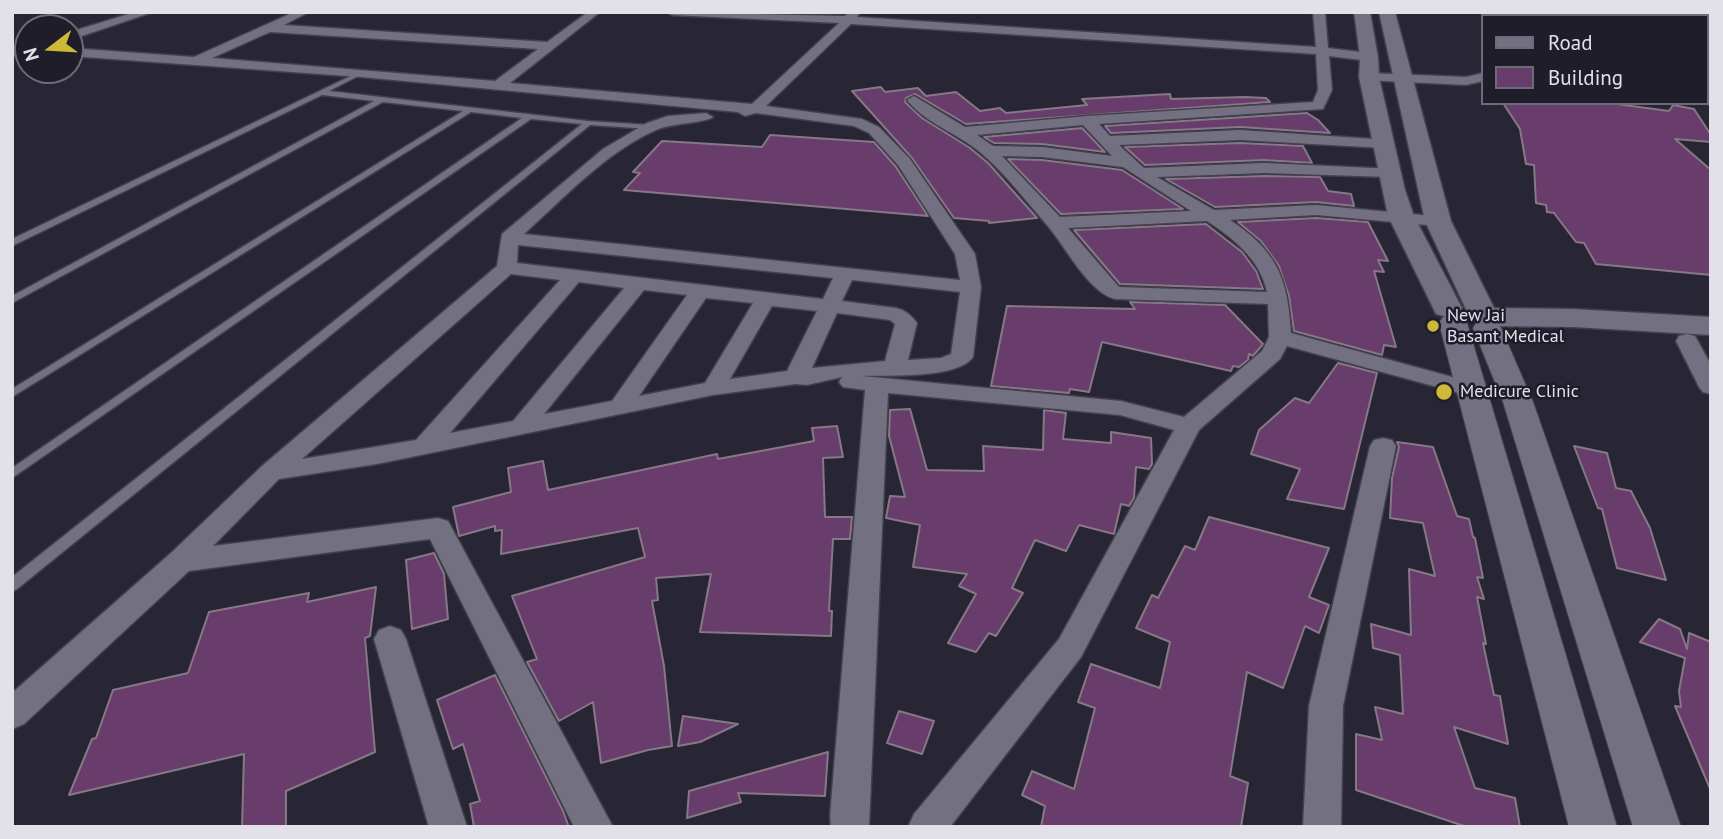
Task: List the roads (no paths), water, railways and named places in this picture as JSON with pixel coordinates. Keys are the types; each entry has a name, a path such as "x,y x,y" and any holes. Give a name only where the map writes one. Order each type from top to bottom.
{"main road":[{"path":"1362,12 1369,67 1389,172 1401,216 1475,319 1703,337"},
{"path":"1387,12 1406,79 1438,221 1475,319"}],"street":[{"path":"84,26 131,12"},
{"path":"84,32 148,12"},
{"path":"192,63 304,12"},
{"path":"496,87 595,12"},
{"path":"672,12 843,16 1321,51 1406,79 1466,81 1482,77"},
{"path":"963,132 1087,120 1318,106 1325,90 1319,12"},
{"path":"84,60 224,72 355,76 732,111 843,16"},
{"path":"755,109 838,32 843,16"},
{"path":"268,28 548,46"},
{"path":"84,53 496,87 732,111 846,130 874,130"},
{"path":"914,100 944,124 963,132 989,151 1055,223 1107,289 1115,293 1278,298"},
{"path":"12,714 181,561 271,472 507,268 509,238 582,174 629,139 674,118 755,109 858,122 874,130 904,162 965,254 971,287 962,357 945,365 886,376"},
{"path":"927,827 1070,648 1189,426 1272,354 1280,337 1278,298 1270,270 1254,250 1212,216 1134,168 1087,120"},
{"path":"1108,141 1240,135 1384,143"},
{"path":"989,151 1042,152 1134,168 1252,167 1389,172"},
{"path":"1055,223 1316,210 1438,221"},
{"path":"509,238 971,287"},
{"path":"507,268 896,314 906,323 886,376 850,827"},
{"path":"796,377 845,274"},
{"path":"425,446 574,276"},
{"path":"522,426 638,284"},
{"path":"621,405 700,292"},
{"path":"713,388 765,300"},
{"path":"1475,319 1470,389 1593,827"},
{"path":"1475,319 1518,402 1657,827"},
{"path":"1280,337 1470,389"},
{"path":"1703,337 1711,387"},
{"path":"271,472 425,446 713,388 847,370 1121,408 1189,426"},
{"path":"1322,827 1326,706 1383,446"},
{"path":"181,561 438,528 593,827"},
{"path":"390,639 448,827"}],"lane":[{"path":"12,243 355,76"},
{"path":"323,93 587,123 651,127"},
{"path":"12,300 381,100"},
{"path":"12,394 471,109"},
{"path":"12,474 531,115"},
{"path":"12,585 587,123"}],"place":[{"name":"New Jai Basant Medical","path":"1433,326"},
{"name":"Medicure Clinic","path":"1444,392"}]}
